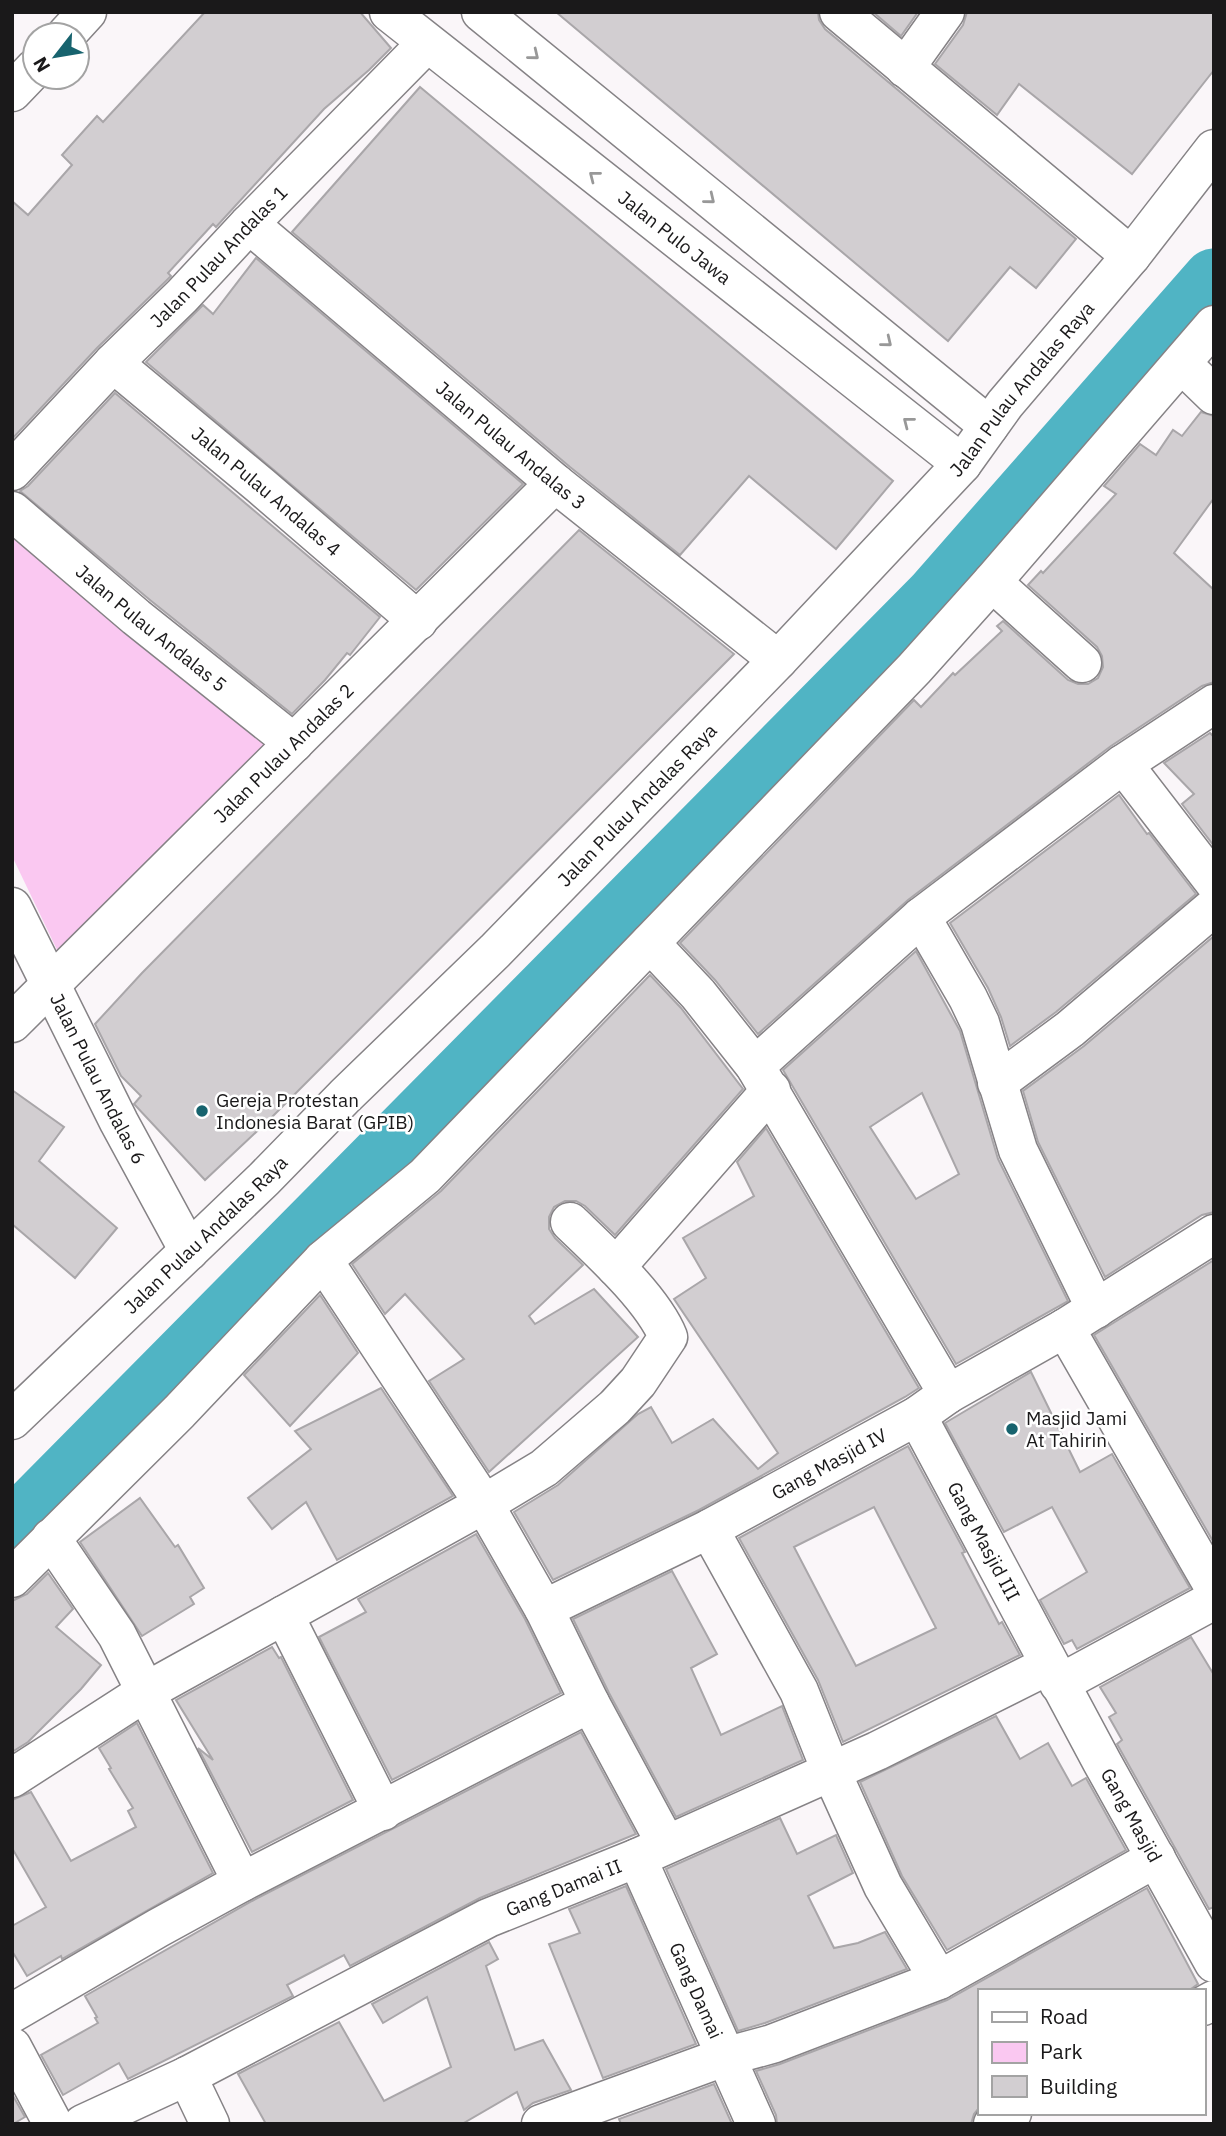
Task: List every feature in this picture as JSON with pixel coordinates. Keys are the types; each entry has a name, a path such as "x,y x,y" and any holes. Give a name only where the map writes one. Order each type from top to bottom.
{"street":[{"name":"Jalan Pulo Jawa","path":"389,12 426,44 962,464"},
{"path":"481,12 989,426"},
{"path":"839,12 1131,256"},
{"path":"905,68 945,12"},
{"name":"Jalan Pulau Andalas 1","path":"12,471 113,363 182,296 426,44"},
{"name":"Jalan Pulau Andalas Raya","path":"12,1420 495,951 778,660 962,464 989,426 1131,256 1214,149"},
{"name":"Jalan Pulau Andalas 3","path":"249,224 555,483 778,660"},
{"path":"12,1578 179,1412 323,1260 425,1176 914,669 992,583 1214,325"},
{"name":"Jalan Pulau Andalas 4","path":"113,363 418,621"},
{"path":"1182,364 1214,395"},
{"name":"Jalan Pulau Andalas 2","path":"12,1023 555,483"},
{"name":"Jalan Pulau Andalas 5","path":"12,511 136,617 294,743"},
{"path":"992,583 1082,663"},
{"path":"616,1267 763,1078 921,917 1123,764 1212,708"},
{"path":"1123,764 1214,882"},
{"name":"Jalan Pulau Andalas 6","path":"12,907 119,1122 189,1251"},
{"path":"997,1083 1062,1035 1214,907"},
{"path":"921,917 980,1023 1018,1150 1080,1319 1214,1587"},
{"path":"650,943 698,994 763,1078 948,1394"},
{"path":"12,1778 147,1691 484,1504 559,1457 615,1407 638,1382 668,1337 662,1322 616,1267 570,1222"},
{"name":"Gang Masjid IV","path":"544,1609 709,1529 917,1416 948,1394 1212,1240"},
{"name":"Gang Damai","path":"323,1260 484,1504 544,1609 590,1703 651,1851 724,2057 756,2124"},
{"name":"Gang Masjid III","path":"917,1416 1054,1675"},
{"path":"709,1529 799,1691 831,1771 883,1886 939,1980"},
{"path":"51,1538 117,1635 243,1882"},
{"name":"Gang Damai II","path":"83,2124 187,2076 488,1918 651,1851 1054,1675 1214,1600"},
{"path":"284,1615 383,1811"},
{"name":"Gang Masjid","path":"1054,1675 1214,1964"},
{"path":"12,2014 158,1928 243,1882 590,1703"},
{"path":"541,2124 724,2057 772,2044 939,1980 1156,1858"},
{"path":"12,2047 53,2124"},
{"path":"187,2076 210,2124"},
{"path":"993,2124 1009,2115"}],"green space":[{"path":"12,528 276,743 60,956 12,856"}],"building":[{"path":"205,12 360,12 391,48 324,109 216,227 213,224 168,273 171,276 97,348 12,439 12,201 28,215 72,165 62,155 97,116 103,122"},
{"path":"556,12 818,12 819,20 825,29 1076,239 1036,288 1010,267 948,341"},
{"path":"873,12 918,12 901,36"},
{"path":"967,12 1214,12 1214,70 1132,174 1019,84 997,115 935,64 963,25"},
{"path":"420,87 893,481 836,549 749,476 680,555 570,467 292,232"},
{"path":"256,258 523,484 416,590 146,362 203,305 213,314"},
{"path":"115,393 380,617 350,655 347,653 292,714 20,491 28,486"},
{"path":"1201,412 1214,416 1214,498 1174,553 1214,590 1214,682 1202,686 1111,746 908,900 758,1034 715,980 680,943 914,700 921,707 953,673 955,675 1002,631 997,626 1003,621 1068,680 1088,684 1098,678 1103,667 1102,656 1097,647 1028,585 1041,571 1043,573 1116,494 1104,486 1140,444 1156,455 1173,430 1182,436"},
{"path":"579,530 734,654 270,1119 205,1180 134,1104 141,1096 121,1076 95,1024 142,973"},
{"path":"1210,733 1214,737 1214,846 1182,804 1194,794 1164,763"},
{"path":"1119,795 1196,894 1056,1012 1010,1046 988,988 950,923"},
{"path":"1214,936 1214,1212 1202,1215 1105,1277 1038,1142 1023,1091 1084,1046"},
{"path":"916,951 960,1031 998,1159 1068,1301 956,1364 783,1070","holes":["922,1093 959,1174 916,1199 870,1127"]},
{"path":"650,975 681,1008 743,1089 615,1235 585,1206 576,1201 565,1201 554,1207 549,1217 549,1229 583,1265 529,1316 535,1324 594,1289 638,1337 489,1472 429,1381 464,1359 405,1294 385,1314 352,1264 441,1191"},
{"path":"12,1090 64,1127 39,1161 117,1228 75,1278 12,1224"},
{"path":"766,1128 919,1388 699,1510 553,1580 514,1512 558,1485 638,1414 651,1407 672,1443 713,1419 758,1469 778,1453 674,1299 706,1278 683,1238 754,1196 737,1162"},
{"path":"1214,1260 1214,1543 1094,1335"},
{"path":"320,1295 358,1353 290,1426 244,1375"},
{"path":"1031,1372 1080,1472 1112,1454 1190,1588 1077,1649 1072,1640 1064,1644 1040,1600 1087,1572 1052,1507 1004,1532 945,1423"},
{"path":"381,1388 453,1496 337,1560 306,1502 272,1529 248,1498 311,1449 295,1431"},
{"path":"908,1446 965,1552 962,1553 999,1624 1002,1622 1020,1655 843,1742 818,1680 739,1538","holes":["874,1507 936,1628 856,1666 794,1547"]},
{"path":"140,1498 175,1547 178,1545 204,1588 190,1597 194,1604 142,1636 80,1542"},
{"path":"476,1534 525,1619 561,1693 392,1780 319,1637 366,1612 358,1599"},
{"path":"672,1571 717,1654 691,1668 721,1735 782,1706 803,1760 676,1817 609,1693 573,1619"},
{"path":"48,1573 73,1609 56,1627 101,1665 28,1742 12,1752 12,1601 27,1594"},
{"path":"1191,1637 1214,1675 1214,1907 1209,1909 1117,1744 1122,1740 1109,1717 1116,1713 1100,1687"},
{"path":"272,1647 279,1658 281,1657 353,1800 252,1852 198,1748 213,1760 176,1700"},
{"path":"996,1716 1020,1759 1048,1743 1072,1786 1086,1778 1126,1850 947,1950 902,1876 860,1782"},
{"path":"137,1723 213,1873 27,1976 12,1951 12,1926 46,1907 12,1848 12,1800 31,1792 71,1861 136,1827 128,1811 133,1808 99,1748"},
{"path":"581,1732 636,1834 480,1898 350,1966 344,1955 287,1985 293,1996 128,2079 119,2063 63,2095 41,2055 98,2023 85,1996 252,1901"},
{"path":"780,1818 797,1854 836,1835 853,1873 808,1896 834,1948 858,1943 885,1932 907,1969 738,2031 666,1869"},
{"path":"626,1886 696,2044 603,2078 549,1944 580,1933 569,1909"},
{"path":"1147,1888 1198,1984 1191,1989 978,1989 978,2109 971,2124 777,2124 776,2115 756,2071 947,2000"},
{"path":"489,1942 498,1959 486,1966 515,2050 543,2040 571,2090 533,2103 524,2110 517,2092 462,2124 266,2124 238,2074 339,2022 384,2101 451,2067 427,1997 383,2023 372,2004"},
{"path":"714,2084 732,2124 621,2124 619,2119"},
{"path":"12,2094 25,2117 13,2124 12,2124"}],"waterway":[{"path":"12,1531 935,598 1214,280"}],"place":[{"name":"Gereja Protestan Indonesia Barat (GPIB)","path":"202,1111"},
{"name":"Masjid Jami At Tahirin","path":"1012,1429"}]}
